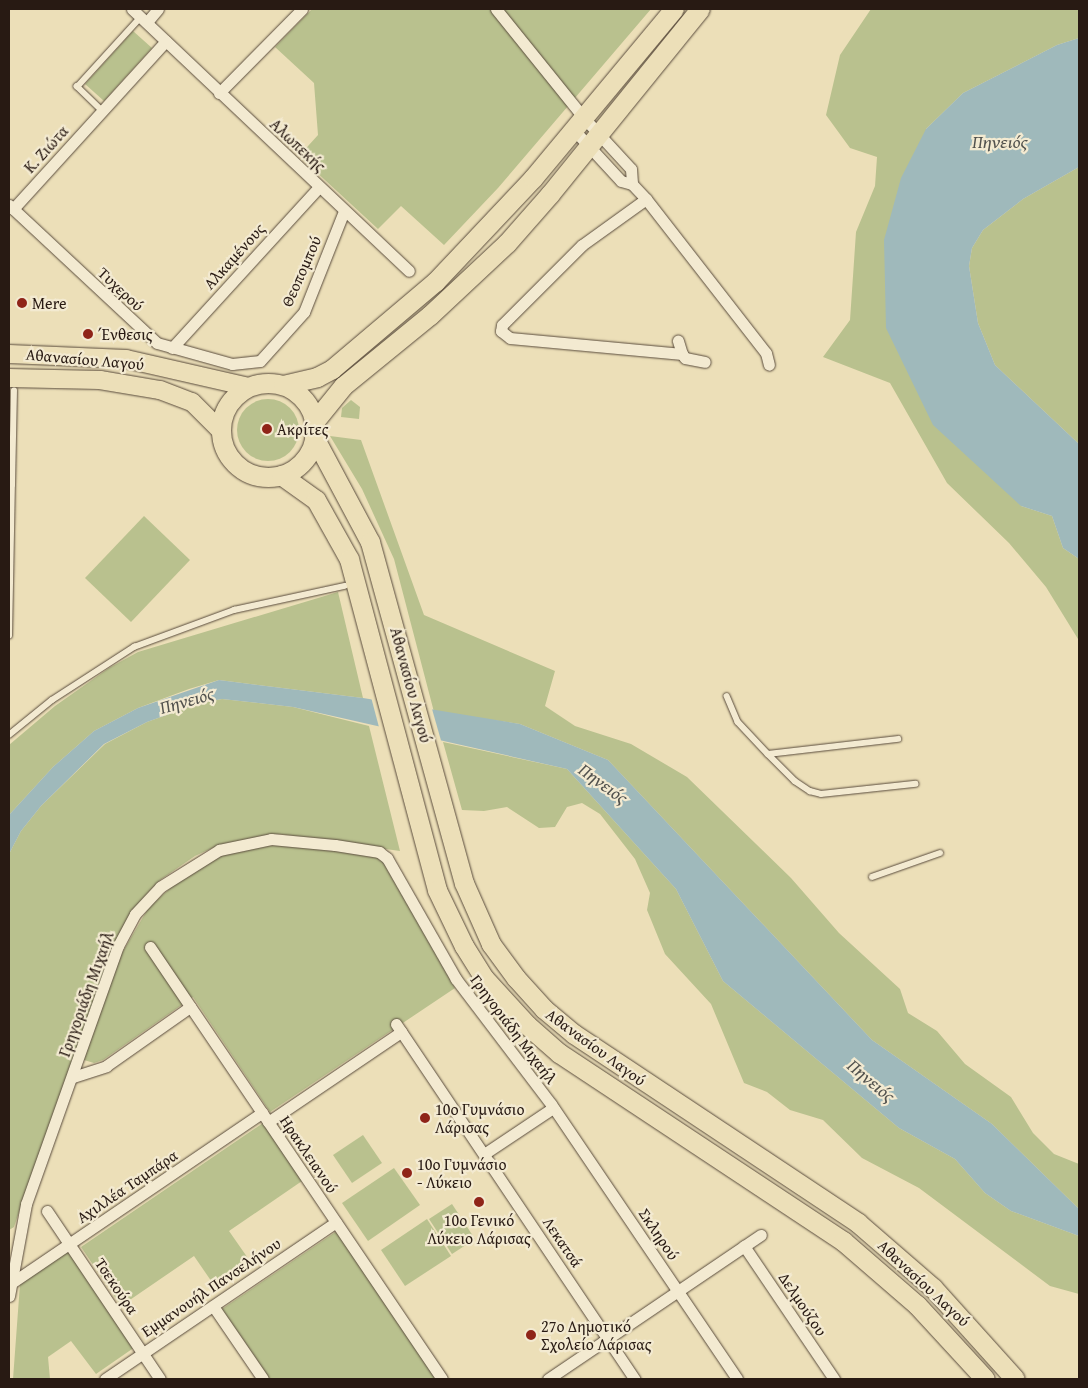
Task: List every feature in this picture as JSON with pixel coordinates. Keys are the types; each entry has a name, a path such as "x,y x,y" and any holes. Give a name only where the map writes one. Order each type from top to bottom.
{"highway":[{"path":"674,9 579,124 496,220 435,282 332,369 317,377 284,385 267,383 249,387 229,404 221,431 226,451 240,467 260,476 281,475 304,459 314,430 343,386 430,315 506,242 595,140 700,9"},
{"path":"284,385 303,398 314,430"},
{"name":"Αθανασίου Λαγού","path":"314,430 363,526 382,581 464,883 491,944 544,1009 605,1056 815,1191 858,1223 933,1288 1015,1379"},
{"name":"Αθανασίου Λαγού","path":"281,475 307,491 323,509 344,549 351,585 437,890 484,978 527,1024 593,1076 725,1160 843,1241 917,1304 985,1379"}],"main road":[{"name":"Αθανασίου Λαγού","path":"9,354 126,359 249,387"},
{"name":"Αθανασίου Λαγού","path":"11,385 100,380 160,390 192,402 221,431"}],"street":[{"path":"140,16 158,9"},
{"path":"219,93 302,9"},
{"path":"496,9 579,124 595,140 631,169 632,184"},
{"name":"Αλωπεκής","path":"140,16 318,187 409,271"},
{"name":"Κ. Ζιώτα","path":"11,207 166,41"},
{"path":"579,124 595,140 620,181 632,184 646,199 766,353 769,365"},
{"name":"Αλκαμένους","path":"172,348 318,187"},
{"path":"646,199 582,245 502,325 501,331 510,338 682,354"},
{"name":"Τυχερού","path":"11,207 151,339 172,348 232,364 260,361"},
{"name":"Θεοπομπού","path":"260,361 304,312 344,211"},
{"path":"678,341 685,358 705,362"},
{"name":"Γρηγοριάδη Μιχαήλ","path":"9,1290 26,1204 118,946 135,914 148,899 181,871 219,850 246,842 285,840 379,852 387,858 456,979 553,1108"},
{"name":"Ηρακλειανού","path":"150,947 442,1379"},
{"path":"73,1076 106,1066 190,1007"},
{"name":"Αχιλλέα Ταμπάρα","path":"9,1290 69,1244 265,1118 398,1028"},
{"name":"Λεκατσά","path":"398,1028 635,1379"},
{"path":"484,1154 553,1108"},
{"name":"Σκληρού","path":"553,1108 737,1379"},
{"name":"Τσεκούρα","path":"47,1211 160,1379"},
{"name":"Εμμανουήλ Πανσελήνου","path":"105,1379 336,1222"},
{"path":"548,1379 761,1235"},
{"name":"Δελμούζου","path":"744,1246 834,1379"},
{"path":"213,1306 263,1379"}],"lane":[{"path":"102,111 77,87 140,16"},
{"path":"9,635 11,385"},
{"path":"9,735 52,700 134,647 234,610 351,585"},
{"path":"727,696 738,722 795,781 810,791 821,794 915,784"},
{"path":"768,754 898,739"},
{"path":"872,877 940,853"}],"green space":[{"path":"312,9 651,9 498,188 444,245 401,206 378,229 299,156 318,135 314,83 275,47"},
{"path":"871,9 1079,9 1079,38 1057,45 963,93 926,129 1021,506 1052,516 1063,548 1079,559 1079,648 1078,639 1046,587 1009,543 947,483 890,383 823,357 850,320 856,232 875,186 877,157 850,148 826,115 840,55"},
{"path":"133,31 152,48 104,101 85,84"},
{"path":"1079,167 1079,444 995,365 978,323 969,266 972,248 983,230 1023,199"},
{"path":"262,399 274,399 290,408 297,418 299,430 297,442 290,452 274,461 262,461 251,456 242,447 237,436 237,424 242,413 251,404"},
{"path":"351,400 360,407 359,419 341,417 342,408"},
{"path":"330,436 361,440 424,615 555,671 545,706 575,726 631,744 687,777 791,878 839,933 900,989 908,1013 937,1031 965,1064 1011,1097 1033,1133 1054,1154 1079,1164 1079,1209 992,1124 872,1040 608,760 520,724 434,712 394,559 362,489"},
{"path":"144,516 190,560 131,622 85,578"},
{"path":"338,592 363,698 219,680 189,689 138,708 94,731 53,767 9,815 9,745 55,706 109,668 138,652"},
{"path":"222,699 293,707 369,726 400,851 279,834 219,845 195,856 160,880 142,899 31,1176 14,1227 9,1230 9,854 21,831 41,806 105,744 147,722 200,703"},
{"path":"443,742 567,769 676,889 723,981 899,1128 955,1159 985,1193 1011,1211 1079,1236 1079,1294 1050,1286 919,1188 862,1158 823,1120 790,1110 767,1092 744,1083 711,1004 665,954 647,910 650,893 635,859 600,814 582,803 567,807 555,827 539,828 507,807 484,811 462,810"},
{"path":"271,845 322,847 372,855 384,861 455,988 270,1112 193,997 103,1060 94,1063 84,1060 119,958 149,907 184,876 214,859 240,849"},
{"path":"263,1123 302,1181 229,1231 252,1264 216,1288 194,1256 121,1306 81,1247"},
{"path":"363,1135 382,1163 352,1183 333,1155"},
{"path":"394,1168 420,1205 368,1241 342,1203"},
{"path":"452,1204 475,1239 452,1254 429,1219"},
{"path":"427,1219 451,1256 405,1286 381,1250"},
{"path":"337,1231 438,1379 270,1379 222,1309"},
{"path":"68,1251 135,1347 96,1374 71,1341 48,1357 50,1379 13,1379 20,1284"}],"water":[{"name":"Πηνειός","path":"1079,38 1079,167 1023,199 983,230 972,248 969,266 978,323 995,365 1079,444 1079,559 1063,548 1052,516 1021,506 933,425 886,328 884,240 901,178 926,129 963,93 1057,45"},
{"name":"Πηνειός","path":"219,680 363,698 520,724 608,760 872,1040 992,1124 1079,1209 1079,1236 1011,1211 985,1193 955,1159 899,1128 723,981 676,889 567,769 293,707 222,699 200,703 147,722 104,744 41,806 21,831 9,854 9,815 53,767 94,731 138,708"}],"pier":[{"path":"371,697 432,709 442,744 380,731"}],"place":[{"name":"Mere","path":"22,303"},
{"name":"Ένθεσις","path":"88,334"},
{"name":"Ακρίτες","path":"267,429"},
{"name":"10o Γυμνάσιο Λάρισας","path":"425,1118"},
{"name":"10ο Γυμνάσιο - Λύκειο","path":"407,1173"},
{"name":"10ο Γενικό Λύκειο Λάρισας","path":"479,1202"},
{"name":"27ο Δημοτικό Σχολείο Λάρισας","path":"531,1335"}]}
